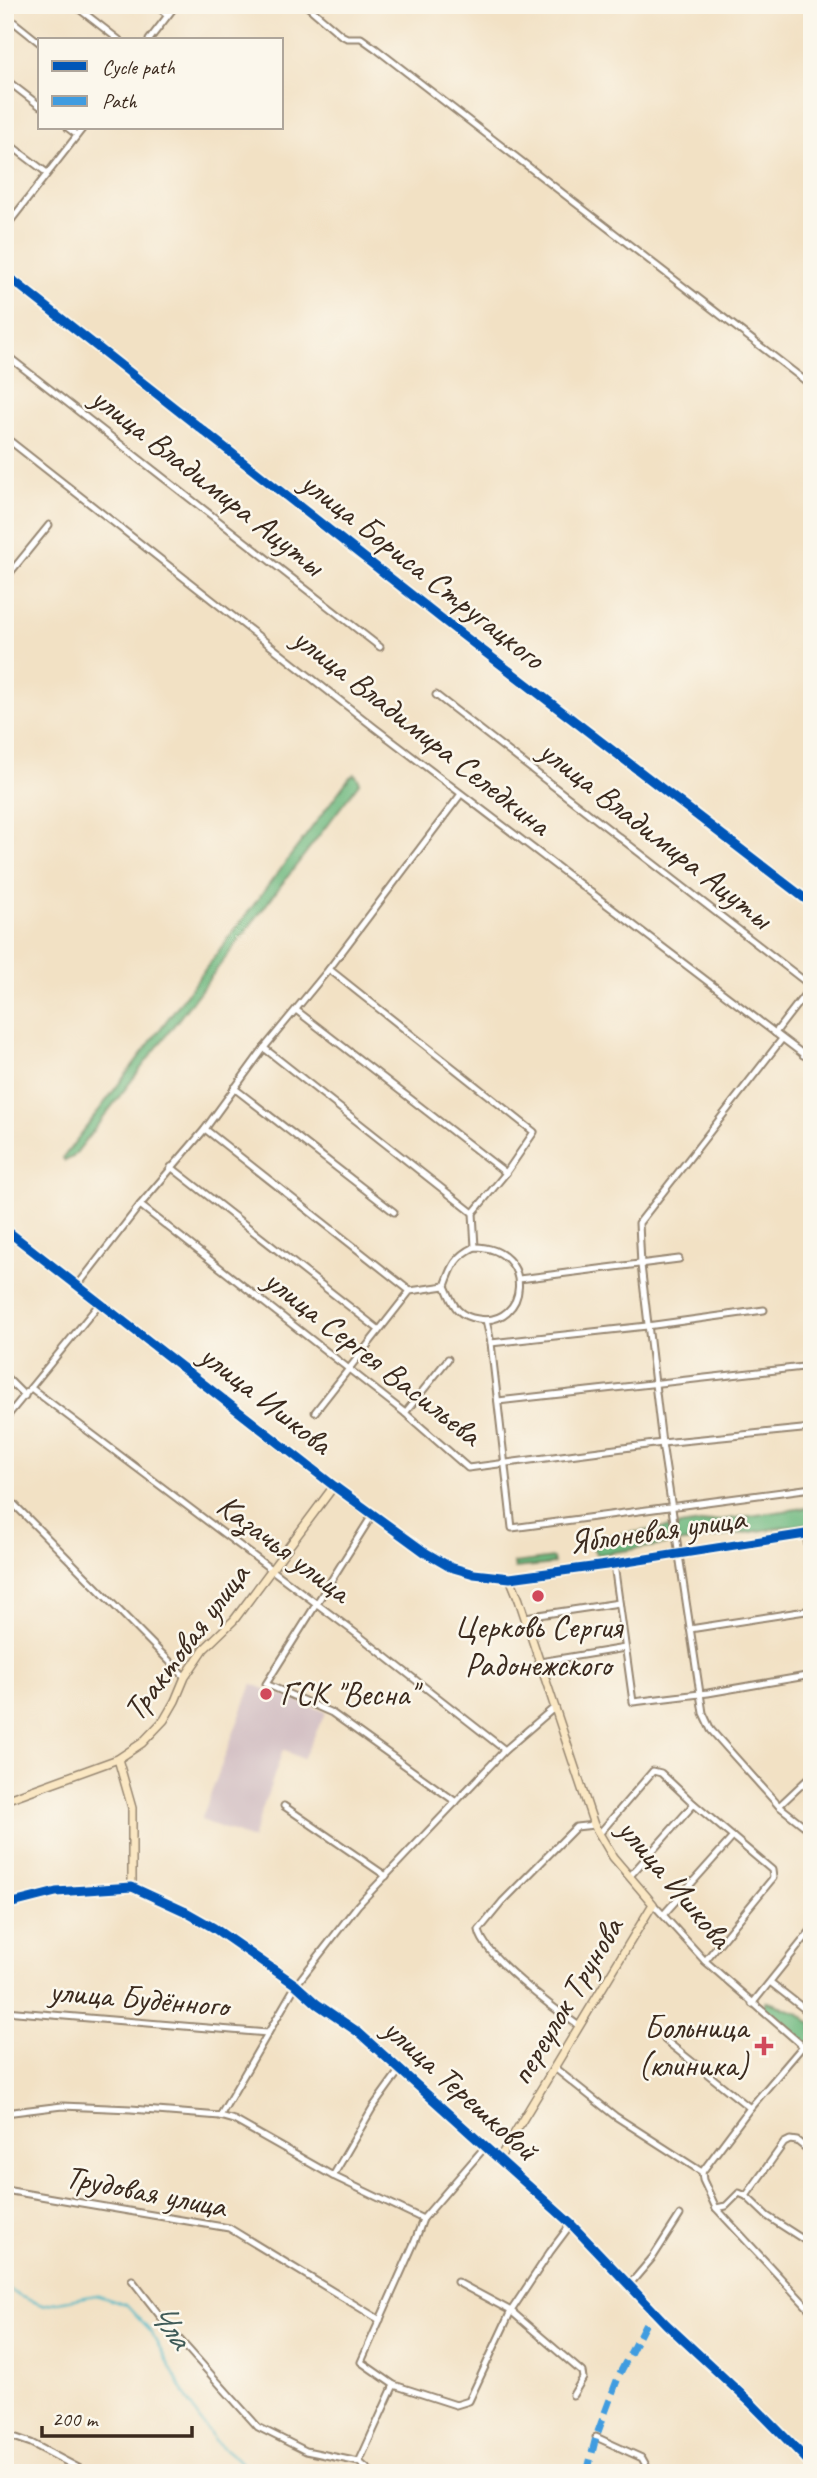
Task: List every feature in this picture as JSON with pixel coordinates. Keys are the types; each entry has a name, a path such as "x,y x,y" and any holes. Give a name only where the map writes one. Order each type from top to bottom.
{"street":[{"path":"74,5 116,38"},
{"path":"155,5 168,16"},
{"path":"151,38 176,5"},
{"path":"306,5 341,35 361,38 375,48 812,386"},
{"path":"5,15 38,41"},
{"path":"5,79 38,104"},
{"path":"71,130 77,135"},
{"path":"5,228 81,130"},
{"path":"5,141 47,173"},
{"name":"улица Бориса Стругацкого","path":"5,274 451,626 812,904"},
{"name":"улица Владимира Ацуты","path":"5,354 380,647"},
{"name":"улица Владимира Селедкина","path":"5,437 461,793 812,1061"},
{"path":"5,579 49,524"},
{"name":"улица Владимира Ацуты","path":"436,695 812,985"},
{"path":"78,1285 140,1205 205,1129 264,1048 329,970 461,793"},
{"path":"329,970 534,1132 506,1173 472,1213 475,1247"},
{"path":"775,1033 812,985"},
{"path":"296,1010 506,1173"},
{"path":"782,1039 639,1223 647,1326 662,1443 703,1713 711,1730 779,1806 812,1832"},
{"path":"803,1055 812,1043"},
{"path":"264,1048 472,1213"},
{"path":"234,1088 394,1212"},
{"path":"205,1129 410,1291"},
{"path":"171,1167 378,1329"},
{"name":"улица Сергея Васильева","path":"140,1205 405,1413 468,1468 662,1443 812,1428"},
{"name":"улица Ишкова","path":"5,1230 334,1486 426,1553 450,1567 474,1574 510,1578 594,1825 612,1857 705,1961 812,2054"},
{"path":"475,1247 490,1247 502,1253 511,1262 519,1279 517,1300 510,1309 499,1317 486,1320 470,1318 458,1311 445,1286 452,1265 461,1254 475,1247"},
{"path":"519,1279 679,1259"},
{"path":"315,1412 410,1291 445,1286"},
{"path":"5,1419 100,1303"},
{"path":"491,1343 764,1310"},
{"path":"486,1320 491,1343 512,1528 812,1488"},
{"path":"405,1413 448,1359"},
{"path":"498,1401 812,1366"},
{"path":"5,1376 25,1396"},
{"name":"Казачья улица","path":"31,1388 505,1750"},
{"name":"Трактовая улица","path":"5,1800 118,1759 142,1743 163,1720 204,1649 234,1620 334,1486"},
{"path":"5,1495 186,1677"},
{"path":"373,1514 266,1684 332,1713 456,1802"},
{"path":"809,1534 812,1571"},
{"name":"Яблоневая улица","path":"510,1578 809,1534"},
{"path":"614,1564 633,1702 812,1675"},
{"path":"525,1617 619,1603"},
{"path":"690,1629 812,1610"},
{"path":"540,1662 625,1648"},
{"path":"220,2116 296,1985 358,1905 505,1750 555,1707"},
{"path":"118,1759 132,1808 132,1887"},
{"path":"599,1834 653,1771 662,1773 772,1870 773,1878 705,1961"},
{"path":"779,1806 812,1775"},
{"path":"630,1876 694,1804"},
{"path":"284,1806 386,1876"},
{"path":"579,2026 529,1988 499,1960 478,1930 576,1827 594,1825"},
{"path":"664,1914 733,1837"},
{"name":"улица Терешковой","path":"5,1905 56,1892 132,1887 191,1915 296,1985 317,2004 358,2032 571,2224 666,2324 752,2404 812,2465"},
{"name":"переулок Трунова","path":"499,2159 556,2069 653,1904"},
{"path":"752,2004 812,1929"},
{"path":"770,1982 812,2015"},
{"name":"улица Будённого","path":"5,2011 268,2033"},
{"path":"665,2040 750,2108"},
{"path":"802,2047 750,2108 702,2172 716,2207 812,2312"},
{"path":"556,2069 615,2116 702,2172"},
{"path":"333,2175 373,2108 399,2071"},
{"path":"5,2113 62,2106 220,2116 234,2120 333,2175 423,2219"},
{"path":"746,2196 784,2143 797,2141 812,2153"},
{"path":"485,2147 423,2219 361,2362 394,2385 456,2405 469,2400 511,2311 571,2224"},
{"name":"Трудовая улица","path":"5,2190 229,2228 380,2320"},
{"path":"716,2207 726,2206 739,2193 746,2196 767,2216 812,2245"},
{"path":"630,2284 653,2257 680,2216"},
{"path":"132,2280 171,2330 258,2427 306,2451 359,2462 372,2473"},
{"path":"457,2282 511,2311 582,2372 583,2378 573,2395"},
{"path":"359,2462 394,2385"},
{"path":"5,2434 31,2443 88,2473"},
{"path":"596,2437 642,2458 647,2468 644,2473"}],"shaded area":[{"path":"252,1684 326,1712 303,1759 283,1750 252,1839 201,1820"}],"green space":[{"path":"355,774 360,782 73,1157 65,1161 63,1158 350,777"},
{"path":"812,1507 812,1523 602,1554 596,1554 591,1542 595,1538"},
{"path":"553,1558 554,1564 515,1568 514,1563"},
{"path":"766,2001 798,2013 812,2024 812,2047 762,2009"}],"waterway":[{"name":"Чла","path":"5,2286 19,2296 42,2305 96,2295 126,2305 151,2332 193,2409 214,2440 254,2473"}],"marked path":[{"path":"587,2473 596,2437 619,2375 646,2323"}],"cycle path":[{"path":"5,274 451,626 812,904"},
{"path":"5,1229 334,1486 426,1553 450,1567 474,1574 510,1578 812,1533"},
{"path":"5,1905 56,1892 132,1887 214,1928 358,2032 571,2224 666,2324 752,2404 812,2465"}],"place":[{"name":"Церковь Сергия Радонежского","path":"538,1596"},
{"name":"ГСК \"Весна\"","path":"266,1694"},
{"name":"Больница (клиника)","path":"764,2046"}]}
